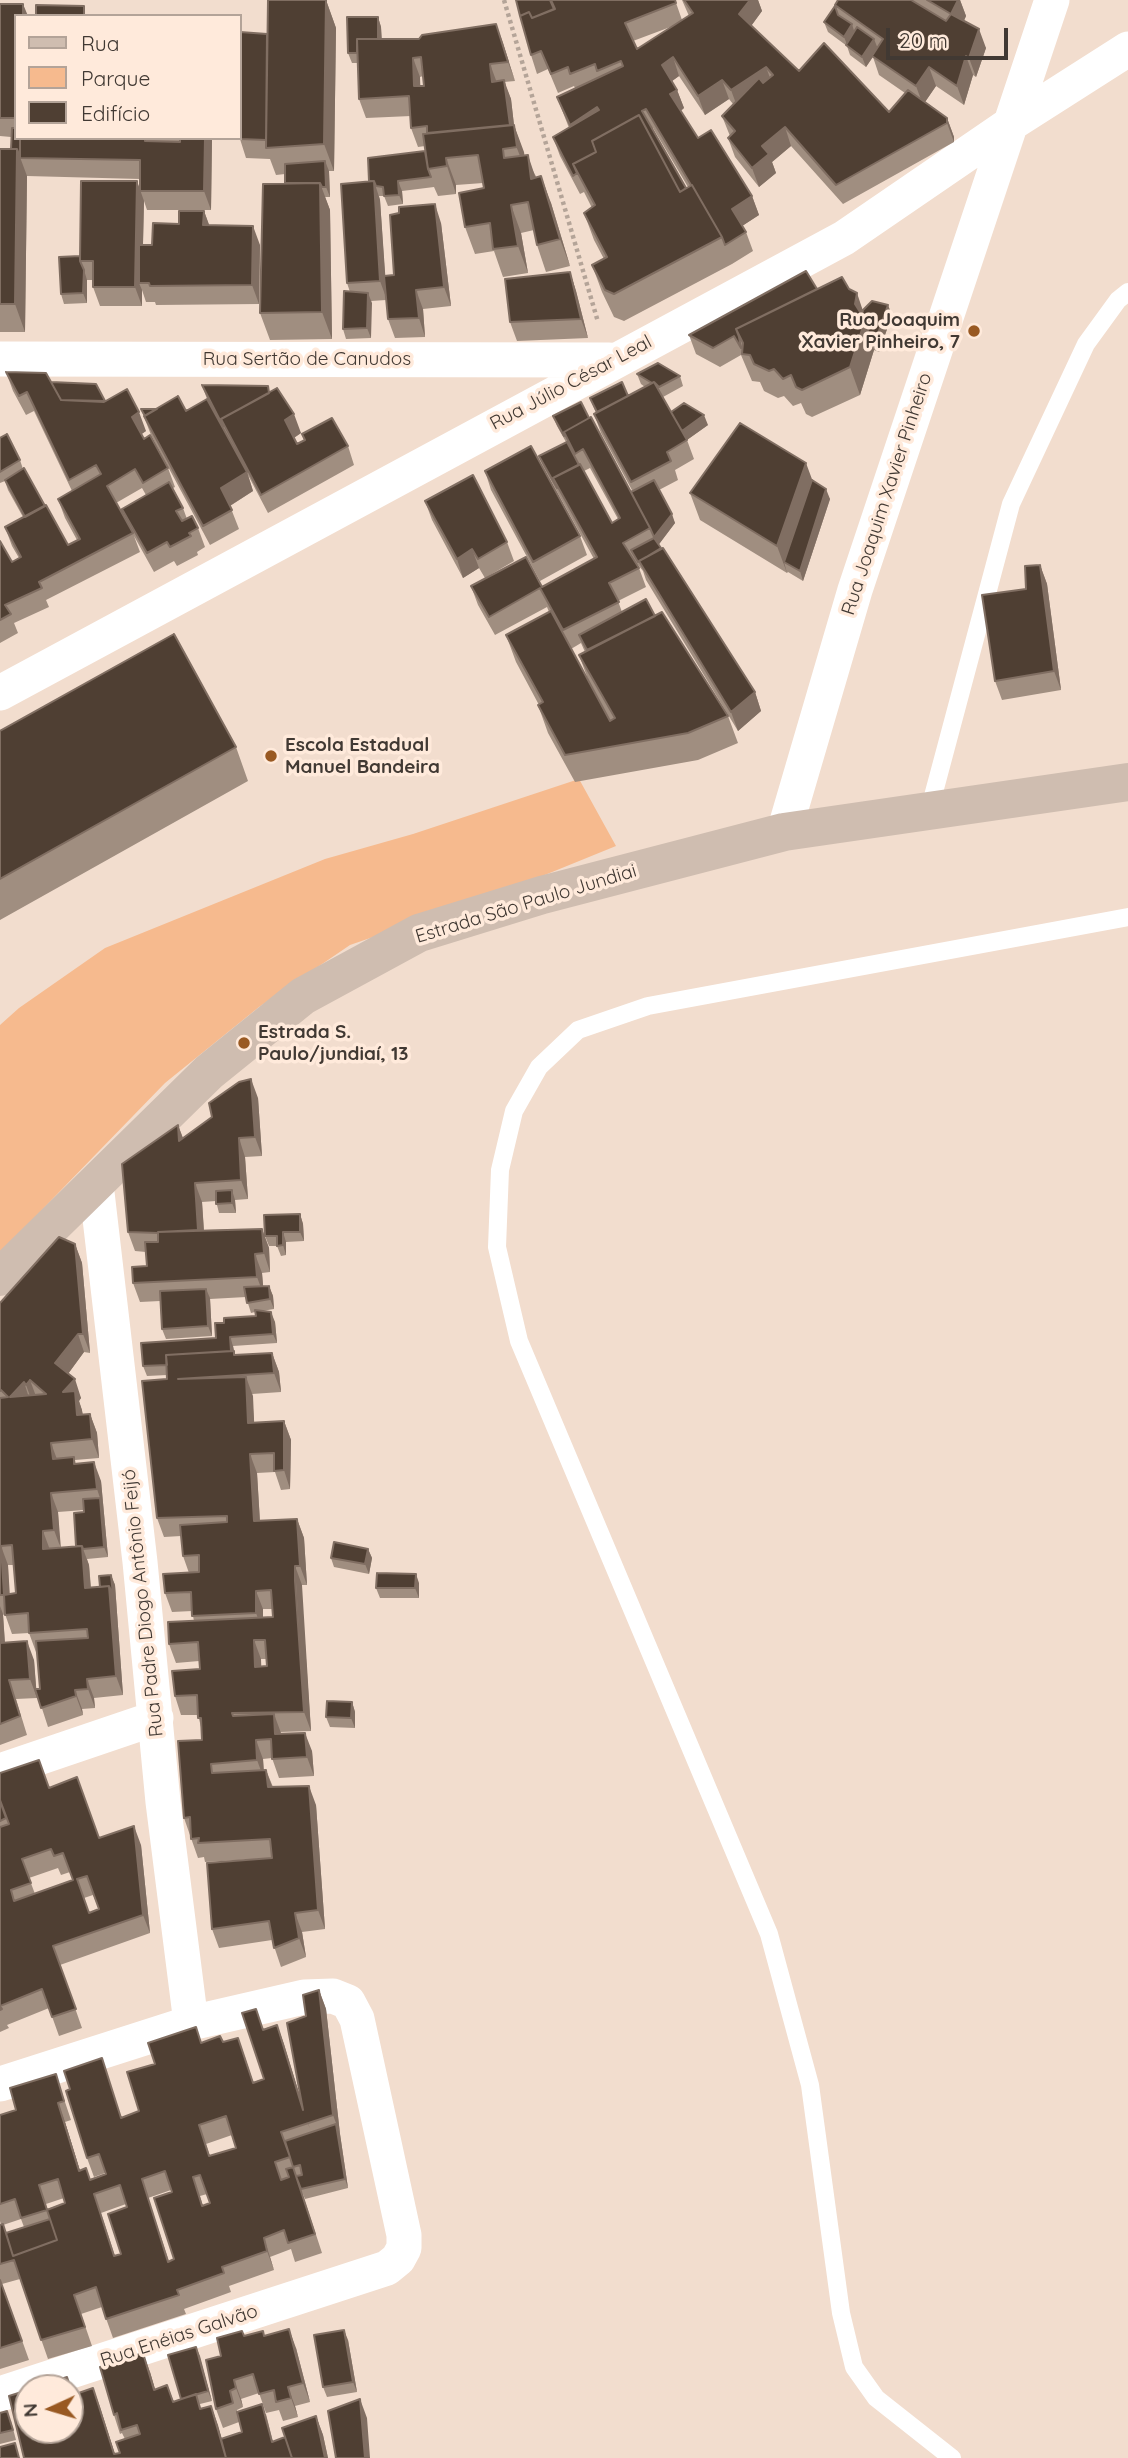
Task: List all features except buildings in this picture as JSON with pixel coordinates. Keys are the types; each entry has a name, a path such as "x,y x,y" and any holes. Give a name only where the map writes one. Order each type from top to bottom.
{"main road":[{"name":"Estrada São Paulo Jundiai","path":"0,1277 209,1072 303,996 419,933 542,895 783,832 1128,782"}],"street":[{"name":"Rua Joaquim Xavier Pinheiro","path":"783,832 855,590 1052,0"},
{"name":"Rua Júlio César Leal","path":"0,693 844,238 1012,123 1128,49"},
{"name":"Rua Sertão de Canudos","path":"0,359 614,360"},
{"name":"Rua Padre Diogo Antônio Feijó","path":"96,1184 109,1273 191,2023"},
{"path":"0,1771 156,1718"},
{"name":"Rua Enéias Galvão","path":"0,2084 191,2023 304,1997 333,1996 348,2002 357,2018 404,2235 404,2248 398,2259 387,2268 0,2394"}],"lane":[{"path":"929,811 1011,504 1086,344 1118,300 1128,292"},
{"path":"952,2458 876,2398 854,2367 841,2313 810,2085 769,1934 519,1341 497,1247 500,1170 514,1111 539,1067 578,1030 648,1006 1128,917"}],"path":[{"path":"504,0 597,319 614,360"}],"green space":[{"path":"579,779 616,846 503,892 350,945 259,1007 165,1083 0,1253 0,1025 19,1008 105,948 325,859 413,834"}],"place":[{"name":"Rua Joaquim Xavier Pinheiro, 7","path":"974,331"},
{"name":"Escola Estadual Manuel Bandeira","path":"271,756"},
{"name":"Estrada S. Paulo/jundiaí, 13","path":"244,1043"}]}
